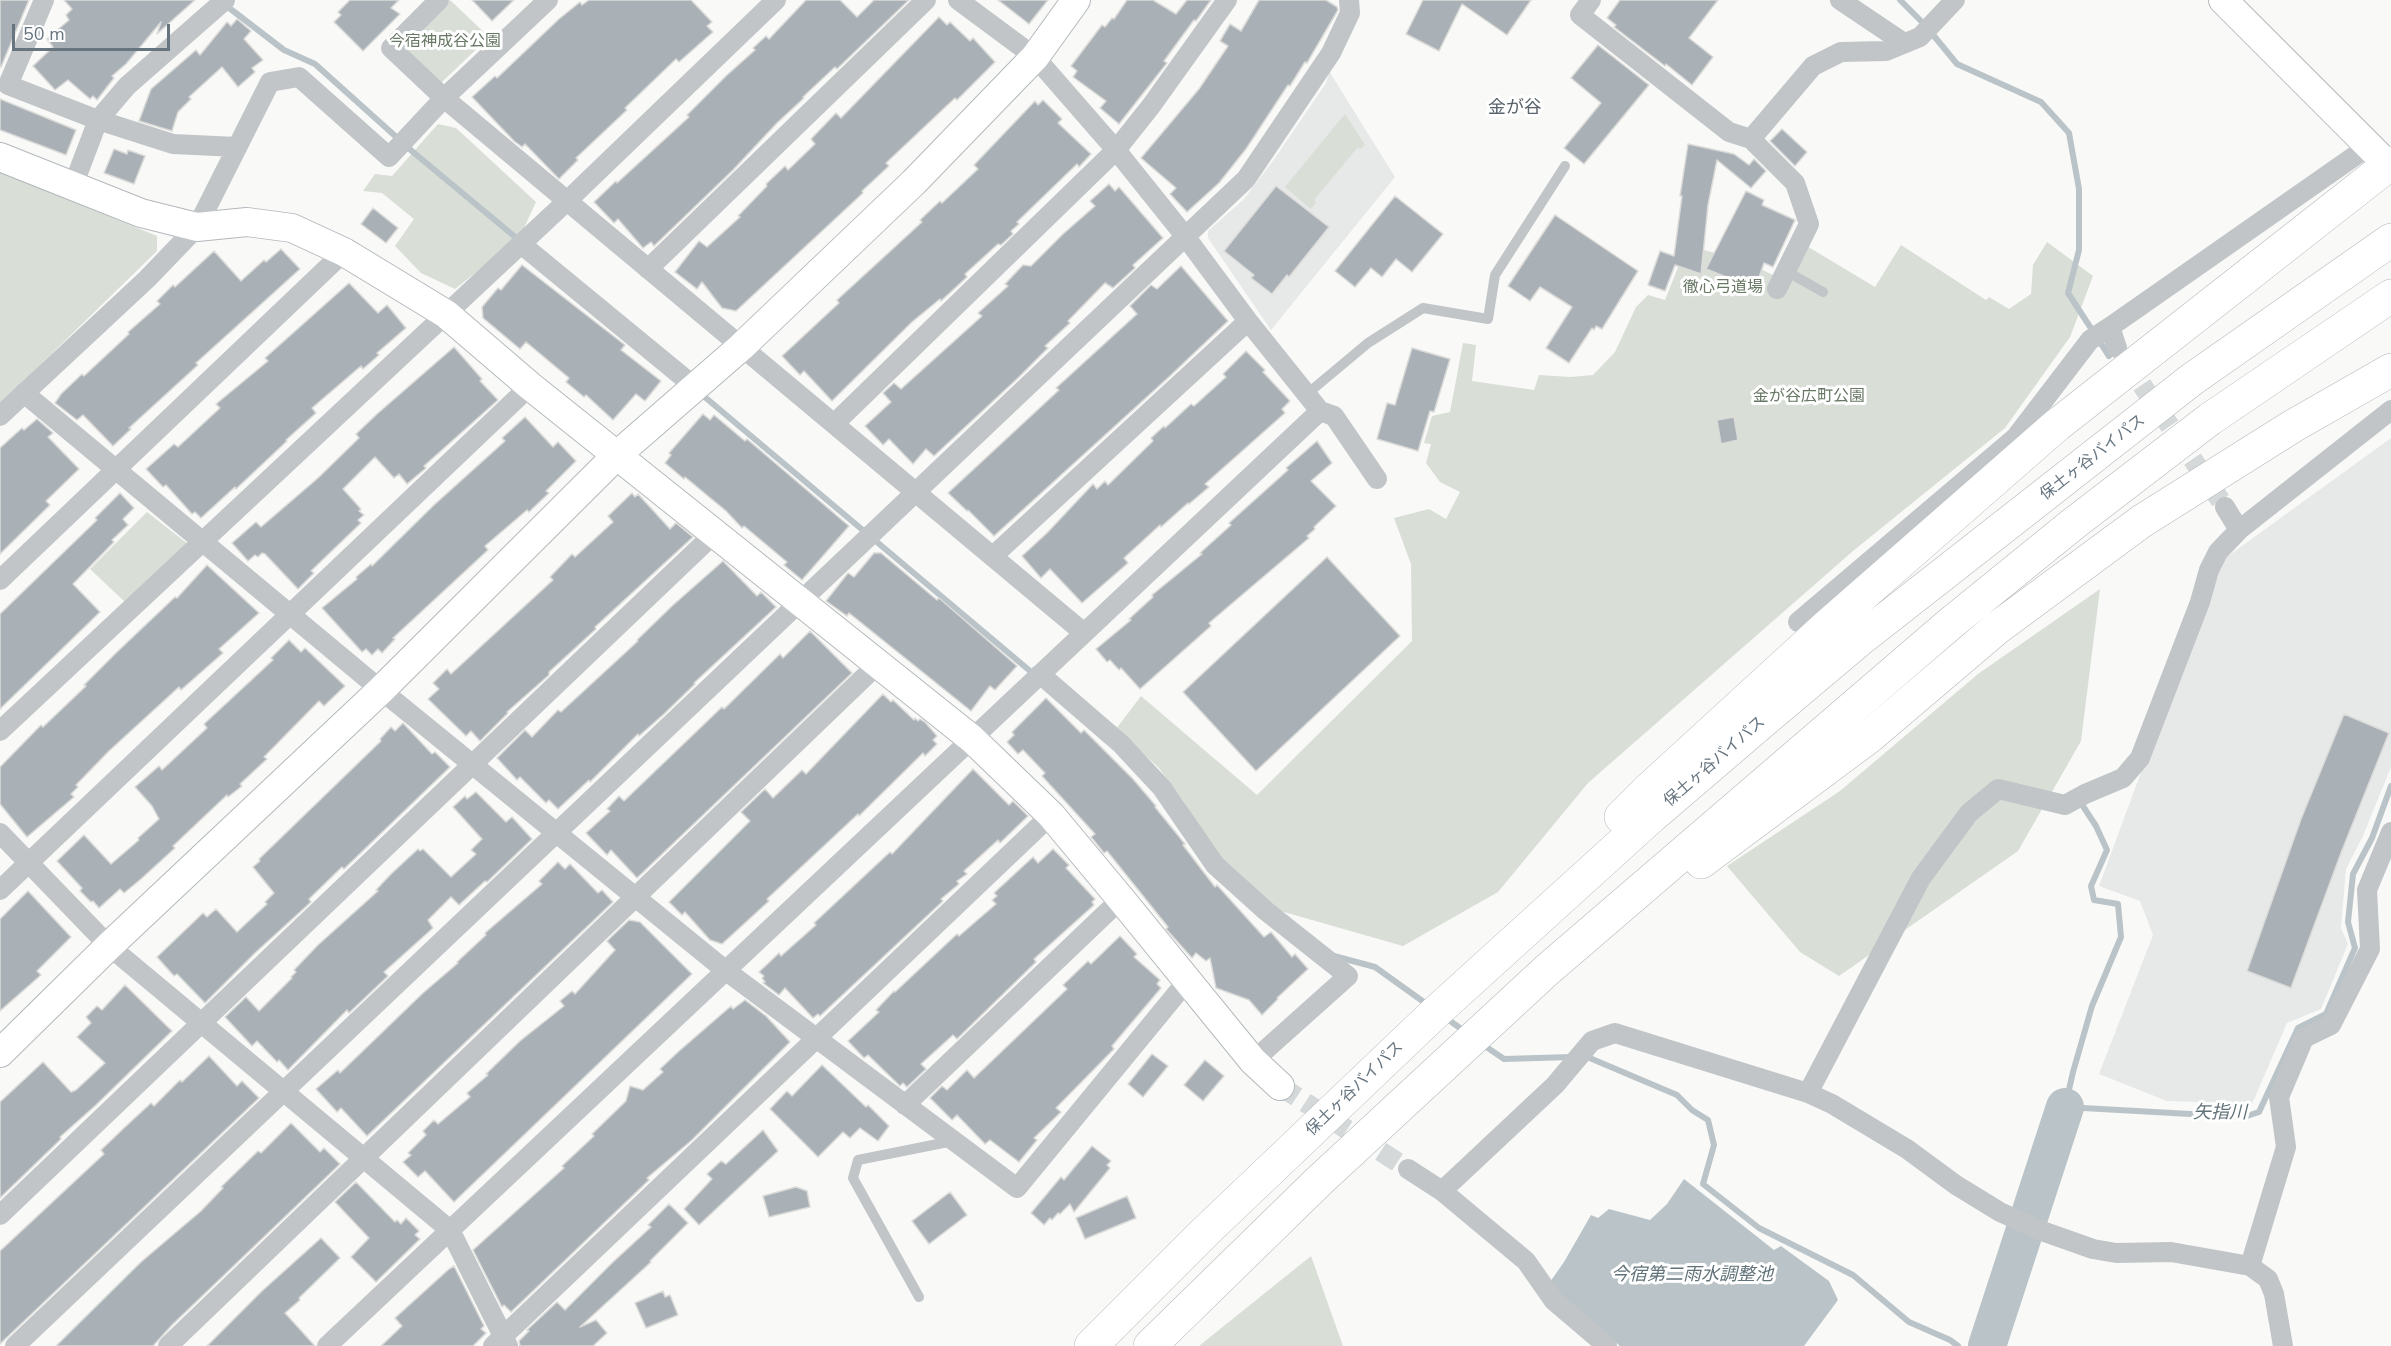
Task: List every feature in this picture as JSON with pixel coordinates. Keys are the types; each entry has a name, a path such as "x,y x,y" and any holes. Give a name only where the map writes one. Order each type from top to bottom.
{"highway":[{"path":"1436,1012 1648,790 1826,627 2057,425 2383,158"},
{"name":"保土ヶ谷バイパス","path":"1091,1346 1205,1232 1436,1012 1651,817 1863,637 2191,380 2391,240"},
{"path":"1150,1346 1319,1181 1547,969 1933,638 2073,524 2210,420 2336,331 2391,296"},
{"path":"1547,969 1692,869 1870,736 1997,628 2142,521 2293,426 2391,370"}],"street":[{"path":"44,0 8,85 98,120 173,144 237,147"},
{"path":"73,186 98,120 127,86 225,0"},
{"path":"439,0 390,48 444,98 1084,633"},
{"path":"0,416 147,279 197,227 270,82 299,77 389,157 444,98 548,0"},
{"path":"0,731 567,201 776,0"},
{"path":"648,269 926,0"},
{"path":"958,0 1035,57 1116,150 1320,411 1334,416 1377,479"},
{"path":"0,1053 109,946 381,690 617,455 741,347 914,182 1035,57 1076,0"},
{"path":"834,424 1116,150 1151,106 1227,0"},
{"path":"15,1346 1246,179 1331,53 1350,13 1349,0"},
{"path":"1591,0 1580,15 1728,132 1751,140 1795,183 1809,224 1778,289"},
{"path":"1840,0 1912,40"},
{"path":"1751,140 1813,66 1841,51 1886,51 1912,40 1934,22 1955,0"},
{"path":"1798,622 2015,438 2090,340 2383,158 2223,0"},
{"path":"0,157 141,213 197,227 247,222 292,228 344,252 446,314 530,386 972,739 1050,815 1253,1061 1280,1086"},
{"path":"521,244 694,387"},
{"path":"0,580 344,252"},
{"path":"993,556 1248,321"},
{"path":"2110,327 2117,348"},
{"path":"0,890 530,386"},
{"path":"24,393 381,690 725,970 1017,1188 1187,981"},
{"path":"1808,1093 1921,878 1969,813 1998,789 2065,805 2123,778 2140,758 2200,602 2209,570 2218,552 2239,530 2391,410"},
{"path":"327,1346 1320,411"},
{"path":"2225,507 2239,530"},
{"path":"0,1215 716,533"},
{"path":"168,1346 878,664"},
{"path":"1040,674 1121,744 1162,788 1215,865 1266,911 1348,976 1253,1061"},
{"path":"0,833 109,946 450,1230 502,1343 1050,815"},
{"path":"2250,1266 2286,1147 2279,1097 2304,1038 2331,1025 2370,949 2367,890 2391,832"},
{"path":"905,1105 1121,899"},
{"path":"1442,1191 1555,1085 1592,1041 1615,1033 1808,1093 1832,1104 1907,1149 1956,1185 2000,1212 2042,1231 2092,1249 2116,1253 2171,1252 2250,1266 2268,1279 2274,1294 2283,1346"},
{"path":"1408,1169 1442,1191 1526,1261 1554,1301 1607,1346"}],"lane":[{"path":"1307,394 1368,343 1423,308 1488,319 1495,275 1565,166"},
{"path":"1786,271 1823,292"},
{"path":"919,1297 853,1179 858,1160 953,1141"}],"shaded area":[{"path":"1329,71 1395,177 1271,330 1208,238 1208,231 1244,199 1326,83"},
{"path":"2391,438 2391,767 2363,836 2346,869 2341,928 2348,944 2321,1009 2287,1023 2252,1104 2167,1101 2099,1074 2153,935 2140,901 2099,886 2215,572 2224,559"}],"green space":[{"name":"今宿神成谷公園","path":"450,0 489,37 441,83 401,47"},
{"path":"1345,114 1365,145 1361,149 1358,147 1314,200 1316,203 1311,209 1285,187"},
{"path":"438,124 456,128 536,202 524,228 494,258 455,289 421,273 395,246 414,219 382,193 363,191 375,174 392,176"},
{"path":"0,172 157,236 157,251 0,404"},
{"path":"2047,242 2093,276 2070,337 2005,428 1853,551 1588,783 1498,892 1403,946 1277,910 1218,858 1182,799 1158,767 1116,729 1141,696 1257,795 1412,641 1411,564 1394,518 1429,509 1446,519 1460,492 1440,482 1426,463 1431,444 1424,443 1432,416 1450,412 1463,343 1476,345 1472,381 1534,390 1539,375 1571,377 1593,375 1615,352 1636,307 1648,295 1665,300 1687,245 1746,262 1773,275 1790,277 1805,245 1875,287 1901,245 1986,300 1989,297 2009,309 2031,294 2033,265"},
{"path":"147,512 188,544 125,602 90,569"},
{"path":"2100,589 2081,741 2018,851 1839,976 1800,952 1727,866 1840,791 1978,674"},
{"path":"1311,1256 1343,1346 1199,1346"}],"water":[{"name":"今宿第二雨水調整池","path":"1684,1179 1774,1250 1781,1246 1829,1281 1838,1300 1804,1346 1620,1346 1561,1298 1550,1282 1591,1215 1598,1218 1609,1209 1650,1220 1667,1204"}],"building":[{"path":"0,0 29,0 1,67 0,67"},
{"path":"64,0 195,0 157,34 161,22 126,64 112,76 114,78 97,100 93,96 90,99 68,80 55,90 33,66 53,47 47,39 69,20 66,15 72,9"},
{"path":"350,0 399,0 391,8 400,14 363,51 334,22 341,15 338,12"},
{"path":"472,0 514,0 492,21"},
{"path":"589,0 691,0 712,22 707,26 713,32 679,62 676,59 576,158 578,160 559,179 525,144 522,147 514,141 472,97 495,76 497,78 559,19 580,2 582,5"},
{"path":"806,0 840,0 857,17 874,0 909,0 837,69 835,67 803,97 733,170 654,246 651,242 643,248 618,219 614,223 594,202 689,117 687,115 755,50 753,48 766,36 769,39"},
{"path":"998,0 1048,0 1029,24"},
{"path":"1127,0 1153,0 1176,14 1187,0 1211,0 1164,61 1167,63 1119,124 1100,108 1106,101 1073,77 1077,71 1071,66 1102,25 1105,27 1112,18 1114,19"},
{"path":"1259,0 1326,0 1338,10 1307,63 1305,62 1290,86 1288,85 1246,149 1219,183 1187,212 1170,194 1176,188 1141,158 1199,89 1228,46 1220,41 1230,24 1241,31"},
{"path":"1423,0 1531,0 1507,35 1462,4 1439,51 1406,34"},
{"path":"1620,0 1718,0 1689,38 1713,57 1692,85 1614,27 1616,25 1607,18"},
{"path":"939,17 947,25 950,22 970,41 973,38 995,62 957,100 955,98 886,163 889,166 862,191 863,193 736,311 722,308 702,282 697,289 675,272 699,241 707,247 740,217 738,216 767,186 766,184 785,166 788,170 815,144 811,139 836,113 841,118"},
{"path":"237,19 251,31 244,39 263,60 252,68 255,72 238,87 222,67 189,97 191,99 178,112 172,131 139,121 151,89 196,50 200,55 227,22 231,26"},
{"path":"1598,45 1649,85 1584,164 1564,148 1601,103 1571,78"},
{"path":"0,99 76,130 66,155 0,130"},
{"path":"1043,100 1062,119 1058,123 1091,154 1079,167 1077,164 1017,222 1019,224 1011,231 1013,234 1001,245 998,244 965,274 967,277 941,301 940,299 912,322 832,401 804,371 800,375 782,356 839,303 837,300 922,222 920,220 978,169 974,165 1035,101 1038,105"},
{"path":"1782,129 1807,152 1795,166 1770,141"},
{"path":"1688,144 1734,154 1749,165 1754,159 1766,171 1751,188 1717,160 1708,205 1701,274 1675,265 1665,291 1648,285 1660,251 1674,256"},
{"path":"114,149 127,154 128,150 145,156 134,184 104,173"},
{"path":"1109,184 1115,191 1119,187 1163,238 1133,265 1135,268 1113,288 1105,283 1068,321 1070,323 1045,346 1048,348 934,456 926,449 913,464 889,439 883,445 865,426 891,402 883,393 894,383 901,389 982,316 978,313 1008,286 1005,284 1023,265 1031,266 1095,206 1090,201"},
{"path":"1276,186 1329,227 1289,277 1287,275 1272,294 1251,278 1254,275 1224,251"},
{"path":"1746,191 1764,200 1762,205 1795,220 1773,267 1764,263 1754,292 1737,286 1739,282 1706,269"},
{"path":"1395,196 1443,234 1412,272 1396,259 1382,277 1371,268 1355,287 1335,271"},
{"path":"373,208 398,228 386,243 361,224"},
{"path":"1555,215 1638,271 1602,329 1596,326 1594,330 1592,328 1569,363 1546,348 1572,307 1540,287 1530,301 1508,286"},
{"path":"281,249 300,269 196,363 198,365 129,428 131,429 113,446 83,415 77,420 55,403 82,374 84,376 160,304 157,301 173,285 175,287 214,251 241,281 264,260 266,262"},
{"path":"522,265 625,345 621,350 661,381 645,401 636,394 613,420 586,395 584,397 566,382 569,378 526,342 520,349 483,318 482,307 498,288 501,290"},
{"path":"1181,266 1228,321 994,536 948,493 1059,390 1056,388 1137,314 1130,306 1151,285 1157,289"},
{"path":"349,283 378,313 387,305 406,328 377,353 379,355 363,369 361,366 312,408 316,413 236,489 235,487 201,518 195,512 192,514 166,485 163,487 146,469 174,444 178,447 220,408 216,404 268,361 265,358"},
{"path":"454,347 498,400 407,484 399,474 394,478 375,457 343,489 361,509 359,511 364,515 358,520 361,523 311,571 314,573 298,589 265,554 262,553 258,557 255,555 248,561 232,543 256,522 261,527 318,478 359,438 356,434"},
{"path":"1412,348 1450,359 1434,412 1430,411 1418,451 1377,439 1387,403 1395,405"},
{"path":"1246,351 1290,401 1282,409 1285,413 1205,484 1209,487 1161,527 1160,525 1124,558 1128,563 1082,603 1050,569 1041,578 1022,556 1093,484 1097,489 1105,481 1108,485 1153,441 1151,438 1164,426 1165,428 1191,404 1194,406 1226,377 1223,374"},
{"path":"703,414 710,420 714,415 745,441 747,439 849,526 802,580 784,565 787,562 744,526 742,528 726,511 665,463 671,455 669,453"},
{"path":"525,417 553,447 558,442 576,461 546,491 549,493 529,512 527,510 485,546 488,550 393,638 395,639 382,653 378,649 372,655 366,649 362,652 322,608 357,579 356,577 371,564 372,566 434,505 505,441 502,438"},
{"path":"1734,417 1738,440 1721,444 1717,420"},
{"path":"37,419 53,433 48,437 79,469 46,501 50,505 0,554 0,448 22,428 24,430"},
{"path":"1317,441 1332,463 1311,481 1336,506 1314,527 1315,529 1307,536 1309,538 1209,623 1211,626 1140,689 1121,668 1119,670 1110,660 1107,662 1096,649 1131,620 1129,619 1153,597 1152,595 1202,554 1200,553 1231,525 1229,523"},
{"path":"120,493 134,508 123,519 128,525 73,584 100,612 0,709 0,614 97,520 95,518"},
{"path":"632,493 635,497 638,494 670,529 676,523 693,537 595,627 596,629 507,712 480,741 471,731 466,736 428,699 439,689 433,683 447,669 451,674 553,580 550,577 572,554 575,557 613,522 608,516"},
{"path":"874,553 881,553 937,600 939,598 1017,666 995,690 990,686 971,711 849,613 847,616 826,601 848,573 854,577"},
{"path":"1327,557 1400,636 1256,771 1183,692"},
{"path":"723,561 757,596 761,592 776,607 664,714 639,736 638,734 590,782 589,780 558,809 549,800 546,803 520,777 517,780 497,758 525,730 532,737 558,710 561,712 638,641 672,606"},
{"path":"207,565 259,613 219,649 223,653 181,690 179,687 109,751 76,785 78,787 71,794 74,797 27,837 0,804 0,767 41,725 43,727 86,686 84,685 117,652 175,597 177,598"},
{"path":"810,631 852,673 637,878 611,850 607,855 586,833 610,811 607,809 619,796 624,801 722,707 724,709 780,654 783,658"},
{"path":"289,640 301,652 305,648 345,686 324,706 319,701 264,757 267,759 240,784 242,786 228,797 227,795 141,879 124,893 120,889 99,908 80,891 82,888 57,861 84,835 111,864 139,840 138,838 159,819 152,806 135,787 159,766 162,770 207,728 204,724 273,660 271,658"},
{"path":"883,694 891,702 893,700 914,720 915,718 925,722 937,736 933,740 937,744 925,756 923,753 722,944 710,940 685,912 682,915 669,902 750,821 741,812 765,789 773,798 802,770 806,774"},
{"path":"1046,698 1081,733 1084,730 1133,779 1185,844 1183,845 1215,887 1217,885 1264,937 1271,932 1292,957 1295,954 1308,969 1262,1015 1249,1000 1216,988 1210,958 1206,961 1196,953 1192,958 1166,929 1168,927 1107,851 1104,853 1091,837 1095,834 1042,776 1045,773 1023,750 1018,754 1007,742 1014,735 1012,732"},
{"path":"2344,714 2389,733 2291,988 2247,971 2301,819"},
{"path":"403,723 432,754 435,752 450,767 344,869 342,867 309,899 311,902 205,1003 177,974 174,976 157,957 203,913 207,917 216,909 237,932 267,904 265,902 274,893 253,867 260,861 259,859 381,741 380,739 391,727 395,731"},
{"path":"973,769 1009,805 1013,801 1028,816 1000,843 998,840 964,871 967,874 957,881 959,884 941,899 943,901 820,1016 818,1014 813,1018 785,988 779,995 763,983 765,982 762,978 764,976 759,972 779,953 781,956 816,925 814,923 890,852 892,854"},
{"path":"476,792 506,822 512,817 532,839 459,905 451,897 428,920 433,928 384,972 388,976 349,1013 347,1010 288,1070 257,1041 252,1046 225,1017 246,997 259,1011 292,978 296,972 294,970 318,945 378,891 376,890 391,874 418,849 420,851 423,849 451,877 476,854 471,850 482,839 453,807 465,796 467,799"},
{"path":"1053,849 1069,865 1066,868 1095,899 1092,902 1094,905 1034,959 1036,962 957,1039 953,1035 921,1064 926,1069 907,1087 903,1083 900,1086 868,1055 864,1058 848,1041 879,1012 876,1010 894,991 957,934 959,936 996,904 992,900 997,896 994,893 1033,857 1038,863"},
{"path":"558,862 565,869 570,864 598,893 602,890 613,902 367,1136 341,1108 337,1112 316,1089 338,1070 340,1073 423,993 458,963 486,935 485,933 542,884 539,881"},
{"path":"28,891 71,937 37,971 41,975 0,1011 0,919"},
{"path":"629,920 640,922 692,974 454,1202 425,1171 418,1177 403,1162 411,1155 408,1153 426,1135 423,1131 434,1120 438,1124 470,1097 467,1093 488,1075 486,1074 520,1041 564,1006 560,1001 572,991 575,994 615,950 607,941"},
{"path":"1120,936 1137,954 1134,957 1160,980 1157,984 1161,988 1112,1046 1114,1049 1056,1108 1061,1112 1034,1138 1037,1140 1019,1162 990,1140 985,1144 957,1115 952,1120 930,1098 942,1086 947,1090 967,1070 974,1078 1067,989 1063,985 1088,961 1091,964"},
{"path":"125,985 172,1031 60,1137 61,1139 0,1198 0,1102 43,1062 71,1092 105,1063 77,1037 91,1023 86,1017 97,1006 102,1010"},
{"path":"745,1000 766,1016 790,1042 692,1140 647,1178 649,1180 511,1312 504,1305 502,1307 473,1250 564,1168 562,1166 626,1101 630,1086 643,1090 663,1072 660,1069 678,1052 731,1006 733,1009"},
{"path":"1152,1054 1168,1066 1143,1097 1128,1084"},
{"path":"209,1056 237,1086 242,1081 259,1098 0,1344 0,1251 104,1154 101,1150 124,1128 151,1103 154,1106"},
{"path":"1205,1060 1224,1076 1203,1101 1184,1085"},
{"path":"822,1065 889,1126 878,1141 860,1128 850,1138 843,1132 818,1157 770,1109 787,1091 792,1096"},
{"path":"291,1123 320,1152 324,1148 340,1164 153,1346 56,1346 141,1262 201,1211 223,1188 221,1187 258,1151 261,1153"},
{"path":"763,1130 778,1151 699,1225 684,1209 712,1179 707,1174 721,1161 726,1164"},
{"path":"1092,1146 1111,1161 1107,1165 1110,1168 1074,1212 1070,1204 1044,1225 1031,1213 1061,1177 1064,1180"},
{"path":"356,1182 395,1222 397,1220 401,1224 406,1218 419,1231 415,1235 420,1239 376,1282 351,1257 369,1238 335,1202"},
{"path":"796,1187 807,1191 810,1207 769,1217 763,1196"},
{"path":"950,1192 967,1215 929,1244 912,1221"},
{"path":"1127,1196 1136,1218 1085,1239 1076,1218"},
{"path":"669,1204 688,1223 651,1262 580,1327 596,1320 607,1333 593,1346 520,1346 519,1341 529,1331 527,1330 557,1302 565,1310 651,1227 648,1225"},
{"path":"321,1238 340,1258 285,1313 315,1346 207,1346 262,1291"},
{"path":"454,1266 484,1326 481,1329 486,1333 473,1346 381,1346 402,1326 395,1318"},
{"path":"663,1291 665,1297 670,1295 678,1315 646,1328 635,1303"}],"waterway":[{"path":"1900,0 1925,25 1957,64 2041,102 2069,133 2079,189 2079,250 2068,293 2109,356"},
{"path":"224,4 284,50 315,64 413,152 520,241"},
{"path":"700,393 1036,676"},
{"name":"矢指川","path":"2079,800 2096,826 2107,850 2091,886 2094,900 2118,904 2121,937 2092,1006 2065,1107 2244,1117 2259,1112 2298,1028 2326,1014 2355,948 2348,922 2353,874 2372,838 2391,786"},
{"path":"1334,956 1375,967 1428,1005"},
{"path":"1446,1018 1467,1033"},
{"path":"1482,1044 1504,1059 1572,1057"},
{"path":"1585,1056 1677,1095 1692,1110 1708,1120 1714,1145 1703,1184 1759,1228 1853,1275 1909,1322 1950,1340 1958,1346"},
{"name":"矢指川","path":"1987,1346 2065,1107"}],"tunnel":[{"path":"2125,360 2225,507"},
{"path":"1280,1086 1408,1169"}],"district":[{"name":"金が谷","path":"1515,109"}],"park label":[{"name":"徹心弓道場","path":"1723,288"},
{"name":"金が谷広町公園","path":"1809,397"}]}
